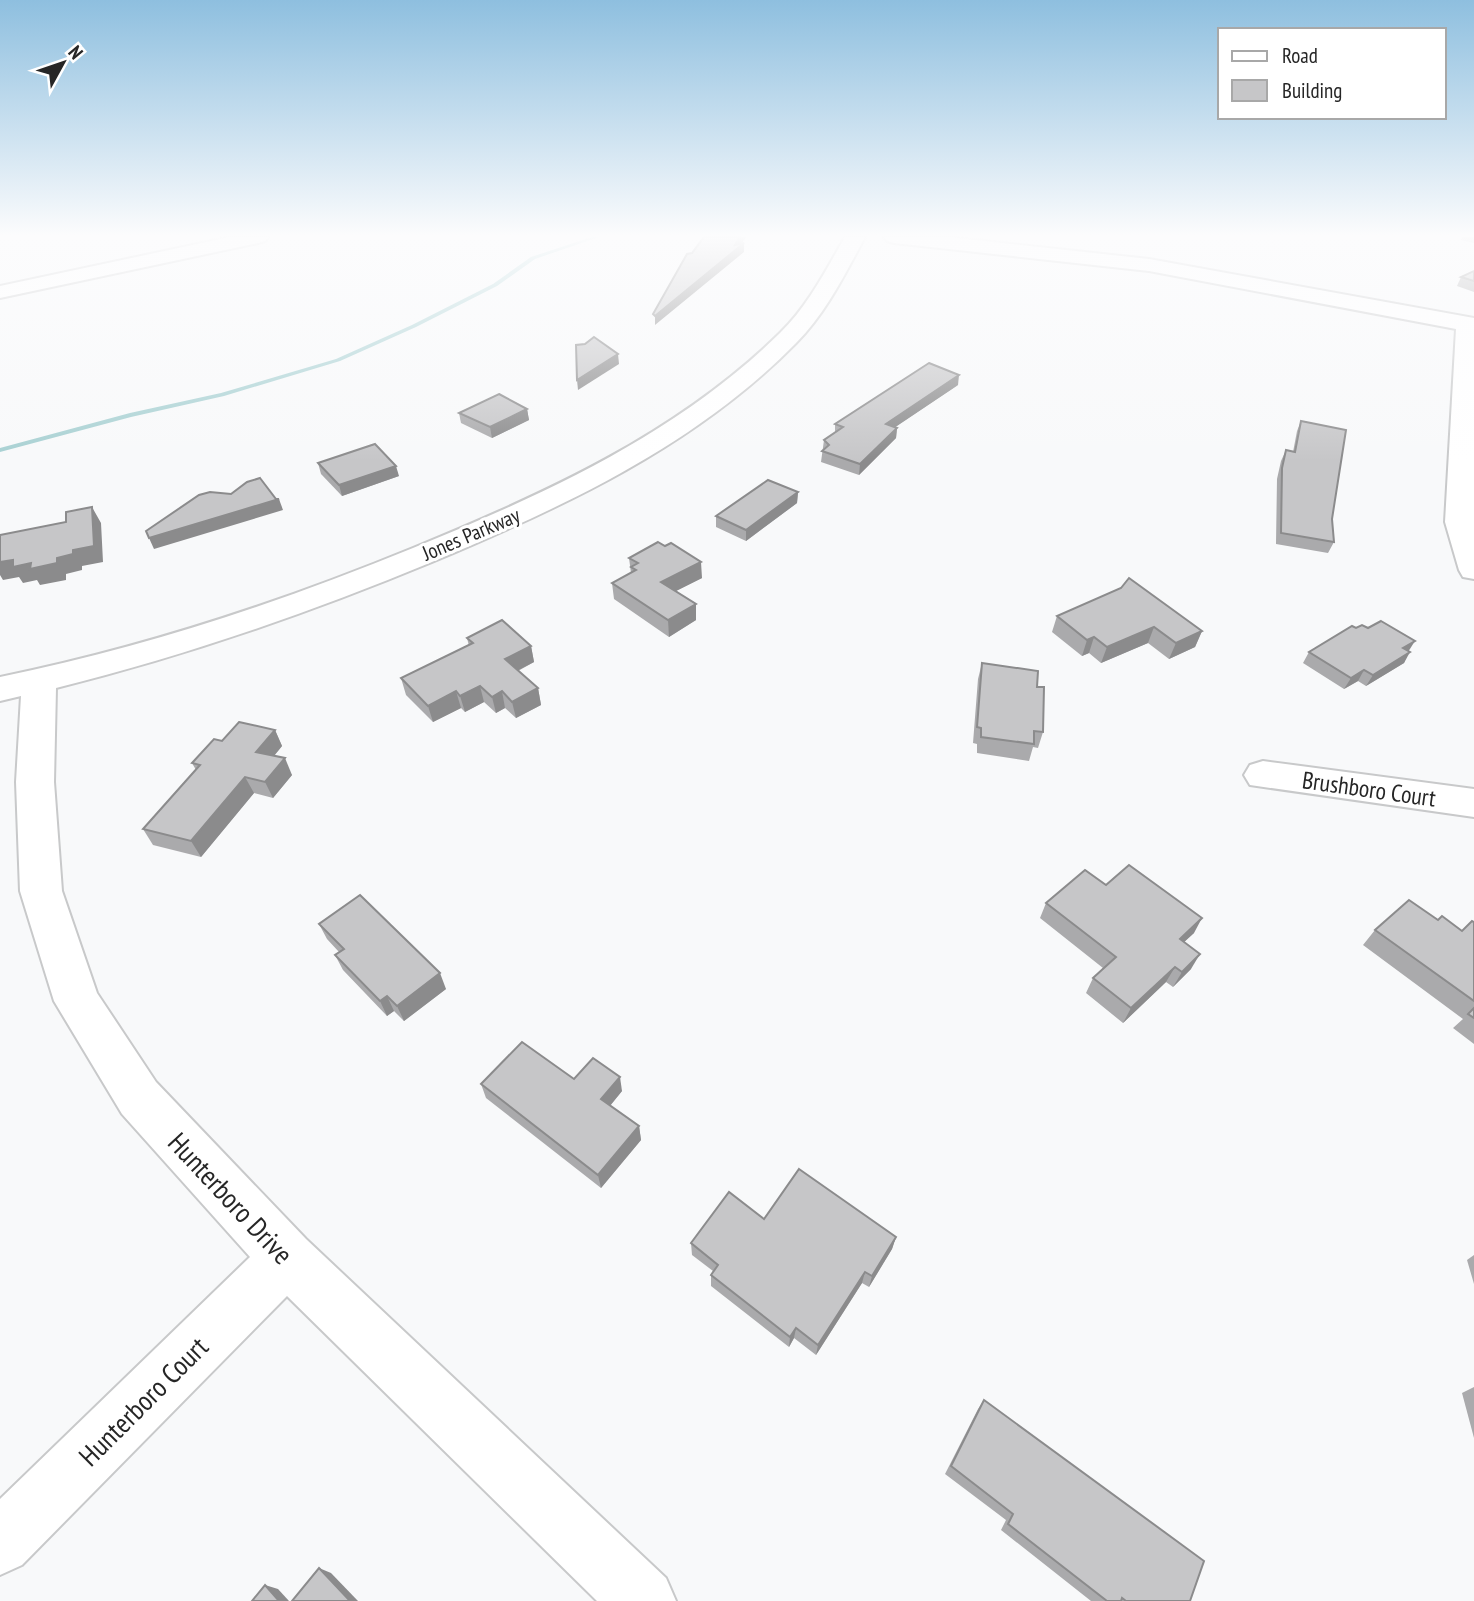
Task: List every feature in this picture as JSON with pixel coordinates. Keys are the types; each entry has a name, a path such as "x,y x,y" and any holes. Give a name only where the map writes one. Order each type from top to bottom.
{"street":[{"name":"Jones Parkway","path":"20,685 208,635 346,587 504,521 624,461 680,425 738,382 789,337 810,312"},
{"path":"1400,312 1471,325 1460,522 1474,570"},
{"name":"Hunterboro Drive","path":"20,685 35,782 41,891 77,1001 139,1098 287,1258 643,1601"},
{"name":"Brushboro Court","path":"1263,775 1474,803"},
{"name":"Hunterboro Court","path":"0,1543 287,1258"}],"building":[{"path":"594,337 618,354 577,380 576,345 585,344"},
{"path":"929,363 959,375 886,424 897,428 860,464 822,451 829,445 824,440 843,427 835,424"},
{"path":"499,394 527,409 490,427 459,413"},
{"path":"1301,421 1346,430 1332,519 1334,542 1281,533 1282,468 1286,450 1295,452"},
{"path":"375,444 396,466 339,485 318,463"},
{"path":"260,478 276,499 279,499 149,538 146,531 199,495 210,492 231,494 247,482"},
{"path":"768,480 798,492 746,530 716,516"},
{"path":"92,507 94,546 73,550 73,554 57,558 57,563 30,569 31,563 13,567 13,560 0,562 0,535 66,522 66,512"},
{"path":"658,542 665,546 671,543 701,562 661,582 696,604 668,620 612,583 636,570 631,567 638,563 629,558"},
{"path":"1129,578 1202,631 1176,643 1154,627 1107,647 1094,637 1087,640 1057,616 1121,588"},
{"path":"502,620 531,646 505,659 538,688 512,702 502,691 492,697 480,686 460,696 456,691 428,706 401,678 473,643 467,638"},
{"path":"1381,621 1415,641 1403,648 1410,652 1373,675 1364,670 1351,678 1309,652 1352,626 1356,628 1362,625 1368,628"},
{"path":"982,663 1038,671 1037,687 1044,687 1043,732 1034,731 1034,744 981,737 981,728 977,727"},
{"path":"239,722 275,730 256,752 285,758 265,782 245,777 191,841 143,829 200,765 192,763 214,739 222,741"},
{"path":"1129,865 1202,918 1180,939 1200,954 1182,972 1175,967 1131,1008 1093,978 1116,957 1046,903 1085,870 1106,885"},
{"path":"360,895 440,973 397,1006 387,996 380,1001 335,955 344,949 319,924"},
{"path":"1409,900 1438,920 1442,916 1462,931 1474,922 1474,1001 1375,930"},
{"path":"522,1042 574,1079 593,1058 620,1077 601,1099 639,1126 598,1175 481,1084"},
{"path":"799,1169 896,1237 872,1276 865,1272 818,1345 796,1328 790,1337 711,1275 718,1265 691,1243 729,1192 764,1219"},
{"path":"984,1400 1204,1561 1190,1601 1126,1601 1122,1598 1121,1601 1107,1601 1008,1524 1013,1514 951,1466"},
{"path":"319,1568 350,1601 292,1601"},
{"path":"265,1585 279,1601 252,1601"}],"waterway":[{"path":"0,450 130,415 222,395 338,360 442,312"}]}
